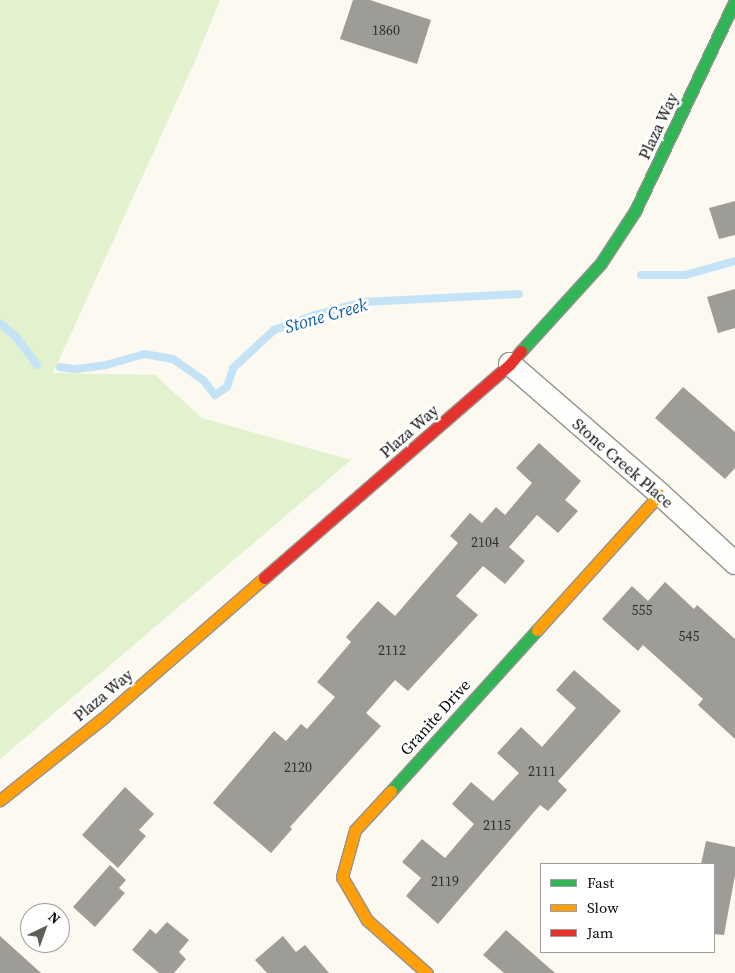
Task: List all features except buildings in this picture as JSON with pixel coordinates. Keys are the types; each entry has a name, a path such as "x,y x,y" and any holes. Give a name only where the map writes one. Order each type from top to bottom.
{"main road":[{"name":"Plaza Way","path":"0,800 103,718 510,364 601,263 635,211 735,0"},
{"name":"Granite Drive","path":"427,973 367,920 342,877 354,830 660,494"}],"street":[{"name":"Stone Creek Place","path":"510,364 660,494 735,563"}],"green space":[{"path":"0,0 220,0 195,61 53,373 155,375 202,418 351,460 0,759"}],"waterway":[{"name":"Stone Creek","path":"641,275 685,275 735,261"},
{"name":"Stone Creek","path":"60,367 75,369 106,365 144,354 173,359 204,381 215,395 227,387 233,368 274,330 315,315 363,302 519,294"},
{"name":"Stone Creek","path":"0,323 16,337 37,365"}],"traffic: fast":[{"path":"521,351 601,263 635,211 735,0"},
{"path":"391,791 537,630"}],"traffic: slow":[{"path":"537,630 660,494"},
{"path":"0,800 103,718 264,578"},
{"path":"391,791 355,830 342,877 367,920 427,973"}],"traffic: jam":[{"path":"264,578 510,364 521,351"}]}
